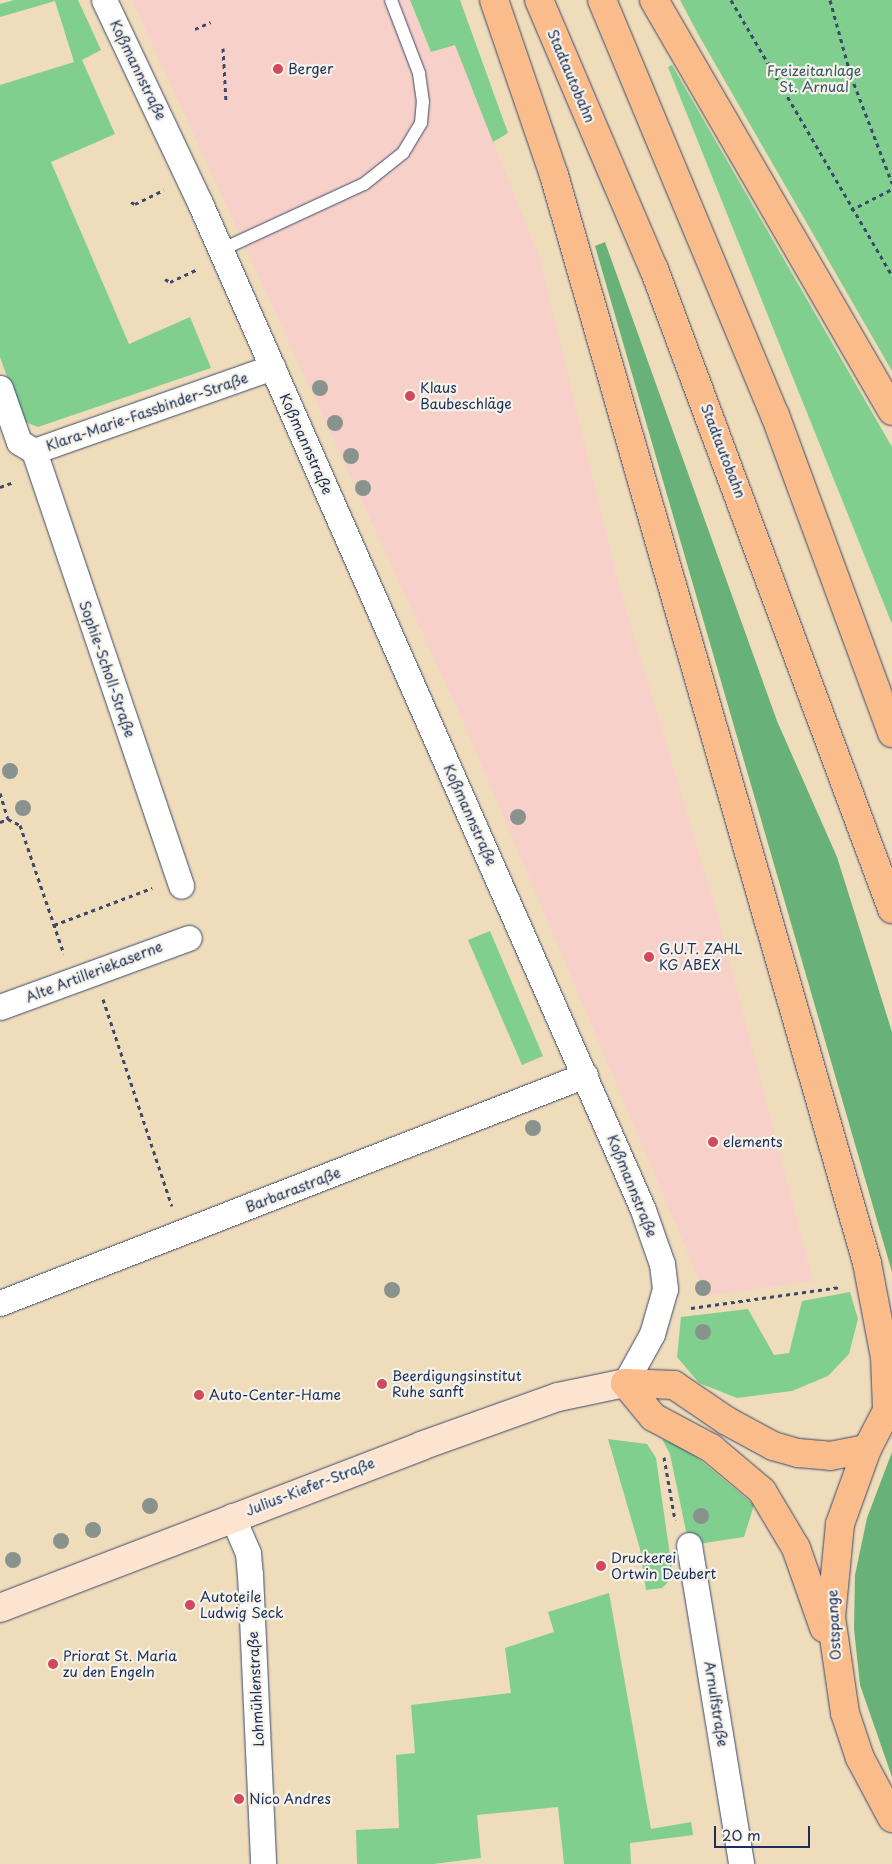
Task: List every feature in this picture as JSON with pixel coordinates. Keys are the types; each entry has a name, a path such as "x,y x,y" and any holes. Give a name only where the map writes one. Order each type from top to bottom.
{"main road":[{"path":"494,0 554,175 867,1263 885,1357 890,1405"},
{"name":"Stadtautobahn","path":"539,0 657,278 892,909"},
{"path":"602,0 775,415 892,733"},
{"path":"654,0 892,411"},
{"path":"625,1384 674,1385 727,1421 773,1446 798,1453 830,1456 866,1449"},
{"path":"625,1384 653,1417 711,1448 762,1491 796,1548 836,1660"},
{"name":"Julius-Kiefer-Straße","path":"0,1608 232,1516 558,1397 625,1384"},
{"name":"Ostspange","path":"890,1405 866,1449 834,1554 831,1617 845,1713 860,1758 892,1818"}],"street":[{"name":"Koßmannstraße","path":"104,0 222,253 585,1076 662,1264 665,1288 660,1312 625,1384"},
{"name":"Klara-Marie-Fassbinder-Straße","path":"0,388 19,442 34,451 272,368"},
{"name":"Sophie-Scholl-Straße","path":"34,451 179,882"},
{"name":"Alte Artilleriekaserne","path":"0,1007 73,982 94,970 189,938"},
{"name":"Barbarastraße","path":"0,1303 585,1076"},
{"name":"Lohmühlenstraße","path":"232,1516 249,1565 263,1864"},
{"name":"Arnulfstraße","path":"689,1545 741,1864"}],"lane":[{"path":"222,253 364,184 403,153 421,123 423,102 418,73 391,0"}],"path":[{"path":"731,0 851,210 892,276"},
{"path":"830,0 851,76 892,183"},
{"path":"195,29 211,22"},
{"path":"223,48 226,102"},
{"path":"851,210 892,189"},
{"path":"165,279 170,282 222,253"},
{"path":"0,793 8,819"},
{"path":"0,822 8,819 20,824 54,925 179,882"},
{"path":"94,970 184,1232"},
{"path":"680,1309 849,1286"},
{"path":"661,1451 677,1534 689,1545"}],"shaded area":[{"path":"132,0 410,0 430,52 455,45 541,261 616,575 719,920 813,1281 706,1296 465,726"}],"green space":[{"path":"14,0 78,0 101,50 82,60 115,134 51,162 129,344 190,317 211,368 38,427 23,421 0,357 0,85 74,62 55,1 0,17 0,4"},
{"path":"410,0 460,0 508,133 493,142 455,45 431,52"},
{"name":"Freizeitanlage St. Arnual","path":"680,0 892,0 892,371 698,34"},
{"path":"672,65 892,447 892,624 668,67"},
{"path":"605,242 777,721 837,857 892,1032 892,1272 595,246"},
{"path":"490,931 543,1056 522,1065 468,940"},
{"path":"850,1292 858,1319 849,1354 828,1376 792,1391 737,1398 699,1383 677,1357 681,1317 748,1309 774,1355 789,1353 802,1301"},
{"path":"608,1439 647,1444 656,1458 672,1569 669,1581 662,1588 646,1590 640,1549"},
{"path":"662,1439 687,1449 754,1505 744,1537 698,1544 686,1531 670,1454"},
{"path":"892,1452 892,1777 860,1685 854,1629 855,1575 867,1518"},
{"path":"609,1593 651,1829 691,1822 693,1835 630,1843 631,1864 564,1864 558,1807 477,1815 481,1858 433,1864 357,1864 356,1830 399,1828 396,1755 415,1753 411,1705 511,1693 505,1648 554,1632 548,1612"}],"place":[{"name":"Berger","path":"278,69"},
{"name":"Klaus Baubeschläge","path":"410,396"},
{"name":"G.U.T. ZAHL KG ABEX","path":"649,957"},
{"name":"elements","path":"713,1142"},
{"name":"Beerdigungsinstitut Ruhe sanft","path":"382,1384"},
{"name":"Auto-Center-Hame","path":"199,1395"},
{"name":"Druckerei Ortwin Deubert","path":"601,1566"},
{"name":"Autoteile Ludwig Seck","path":"190,1605"},
{"name":"Priorat St. Maria zu den Engeln","path":"53,1664"},
{"name":"Nico Andres","path":"239,1799"}]}
